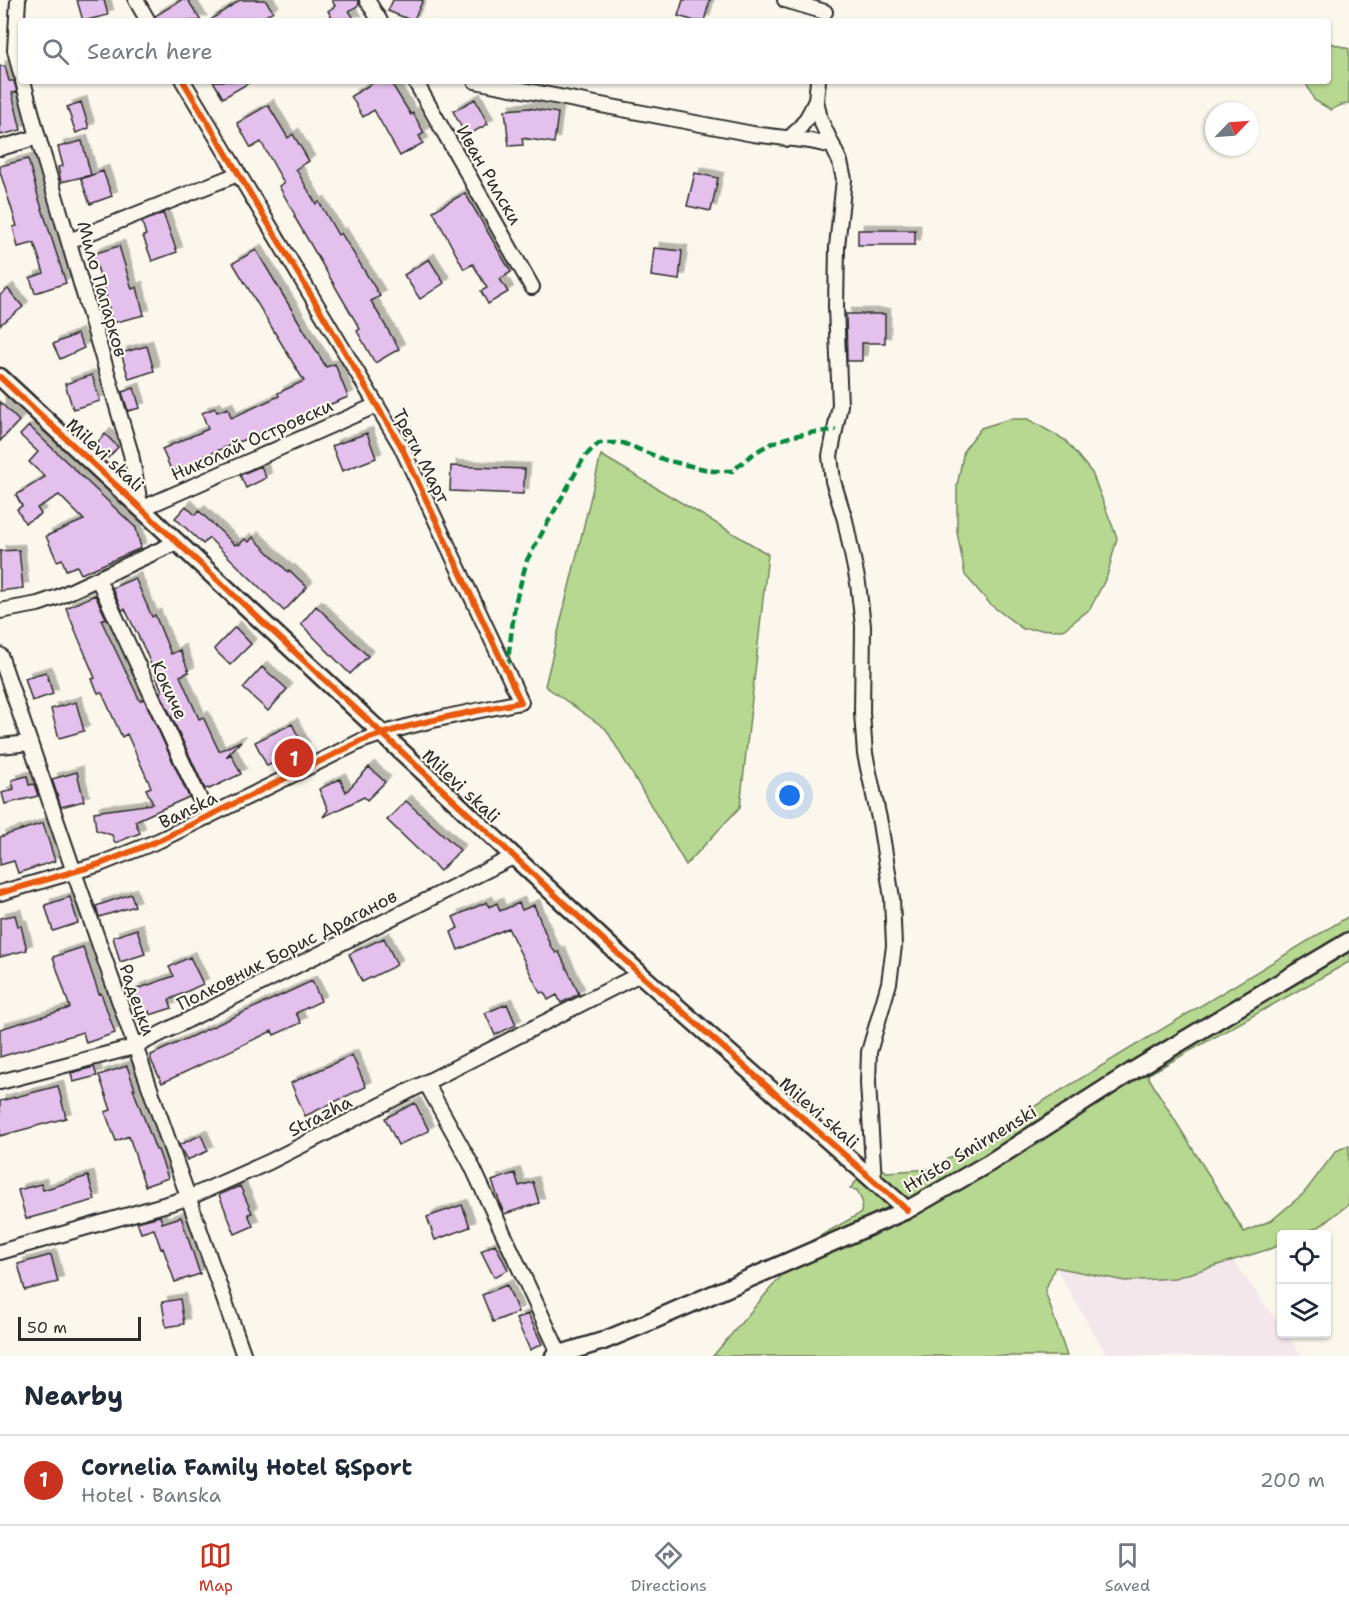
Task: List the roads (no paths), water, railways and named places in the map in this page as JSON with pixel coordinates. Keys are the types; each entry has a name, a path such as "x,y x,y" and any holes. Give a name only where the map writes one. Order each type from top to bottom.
{"street":[{"path":"18,0 15,50 18,62"},
{"path":"136,0 146,18"},
{"path":"367,0 378,18"},
{"path":"785,0 825,11"},
{"path":"0,52 15,50"},
{"name":"Мило Папарков","path":"24,84 131,454 141,509"},
{"name":"Трети Март","path":"185,84 401,446 521,702 412,724 382,734"},
{"name":"Иван Рилски","path":"417,84 532,287"},
{"path":"491,84 833,146"},
{"path":"818,84 816,100 820,119 840,162 844,179 837,247 836,307 840,405 830,456 833,481 845,520 858,583 863,626 862,713 865,754 880,823 892,898 893,955 889,983 869,1052 868,1083 874,1182"},
{"path":"788,139 808,118 816,100"},
{"path":"0,148 38,137"},
{"path":"69,240 238,174"},
{"name":"Milevi skali","path":"0,377 640,974 907,1210"},
{"name":"Николай Островски","path":"141,509 377,405"},
{"path":"0,611 38,604 177,542"},
{"name":"Кокиче","path":"98,579 208,817"},
{"name":"Радецки","path":"0,655 134,1047 244,1356"},
{"name":"Banska","path":"0,893 126,855 361,741 382,734"},
{"path":"0,746 30,743"},
{"name":"Полковник Борис Драганов","path":"0,1082 134,1047 515,856"},
{"name":"Hristo Smirnenski","path":"557,1355 603,1341 649,1322 907,1210 989,1163 1131,1072 1349,941"},
{"name":"Strazha","path":"0,1252 188,1198 269,1162 640,974"},
{"path":"426,1083 471,1164 557,1355"}],"place":[{"name":"Cornelia Family Hotel &Sport","path":"294,758"}]}
